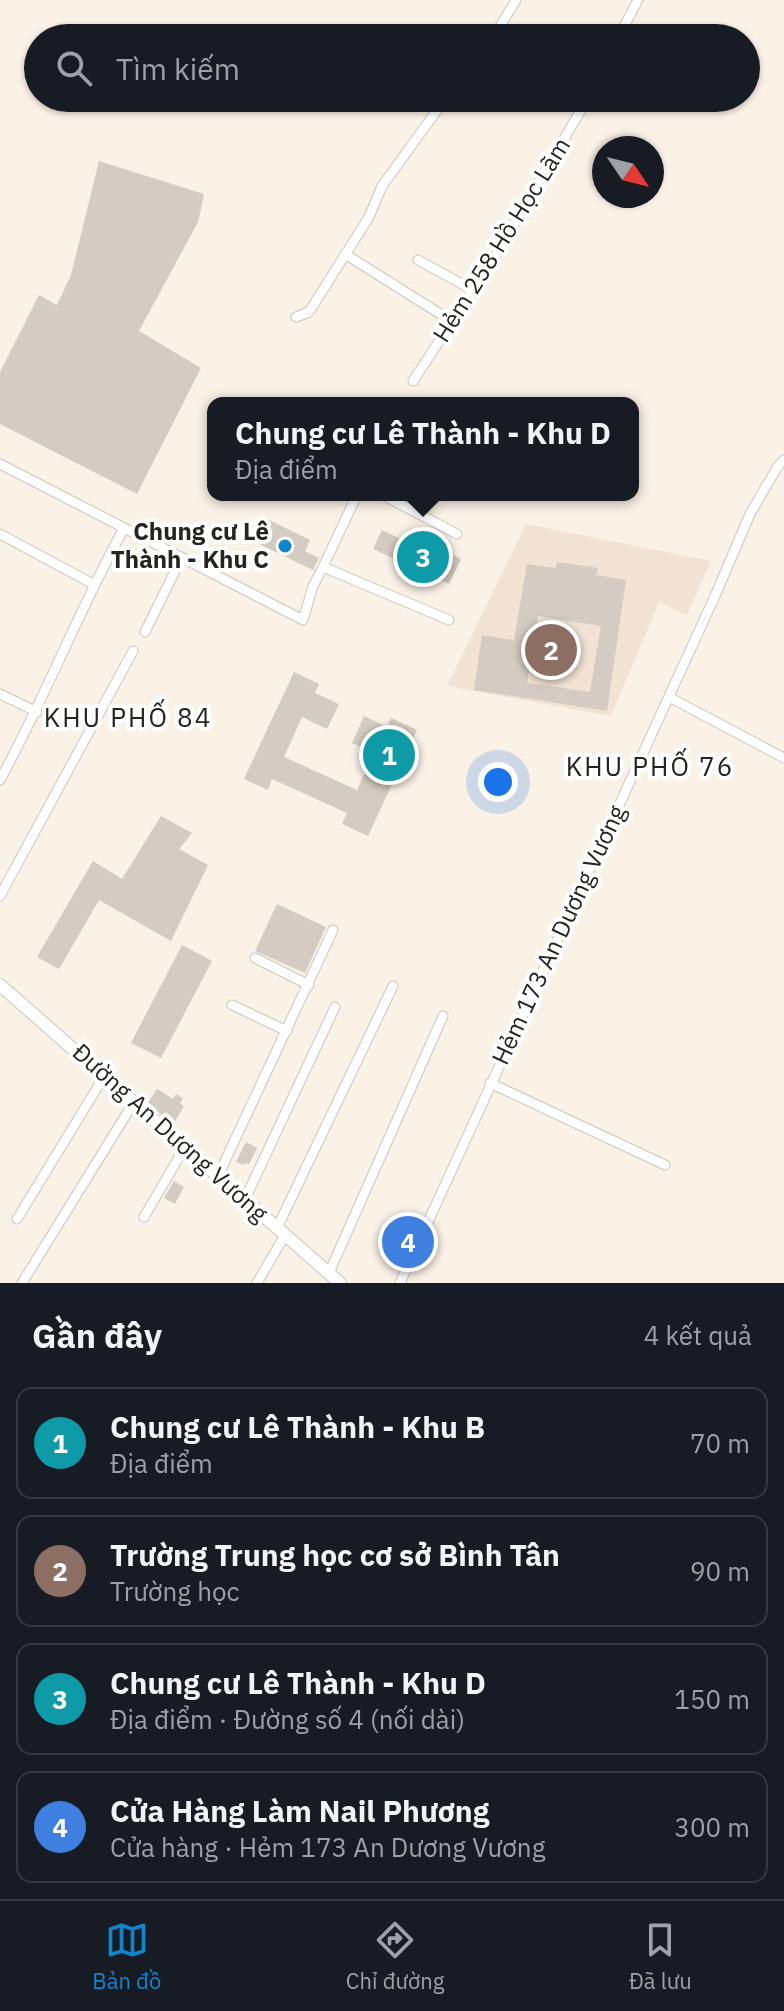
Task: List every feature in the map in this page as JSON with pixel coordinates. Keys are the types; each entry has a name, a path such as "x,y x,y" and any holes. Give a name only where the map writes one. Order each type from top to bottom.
{"main road":[{"name":"Đường An Dương Vương","path":"0,985 340,1283"}],"street":[{"path":"501,24 516,0"},
{"path":"625,24 638,0"},
{"path":"296,317 309,312 369,217 382,186 436,112"},
{"name":"Hẻm 258 Hồ Học Lãm","path":"413,381 473,290 580,112"},
{"path":"345,254 453,322"},
{"path":"418,260 473,290"},
{"name":"Hẻm 173 An Dương Vương","path":"400,1283 750,514 784,460"},
{"path":"0,464 303,620 313,586 354,501"},
{"path":"394,501 457,534"},
{"path":"0,780 37,712 93,584 124,528"},
{"path":"0,534 93,584"},
{"path":"145,632 181,559"},
{"path":"323,567 449,620"},
{"path":"0,896 133,651"},
{"path":"0,694 37,712"},
{"path":"669,697 784,758"},
{"path":"218,1176 333,930"},
{"path":"255,958 309,985"},
{"path":"257,1283 393,986"},
{"path":"232,1005 287,1031"},
{"path":"245,1199 335,1007"},
{"path":"329,1273 443,1016"},
{"path":"17,1219 105,1075"},
{"path":"490,1083 665,1165"},
{"path":"22,1283 134,1102"},
{"path":"144,1217 185,1147"}],"shaded area":[{"path":"526,524 711,561 687,615 659,602 611,716 447,686"}],"building":[{"path":"99,161 204,194 198,222 139,331 201,368 137,494 0,424 0,372 39,295 57,305 71,275"},
{"name":"Chung cư Lê Thành - Khu C","path":"261,516 310,540 305,551 319,558 313,570 249,539"},
{"path":"382,530 407,542 410,535 461,559 449,584 373,549"},
{"path":"557,562 598,568 596,575 626,580 607,711 474,690 482,635 514,640 527,564 556,568","holes":["538,616 601,626 590,692 527,683"]},
{"path":"294,672 319,684 315,693 339,704 327,729 302,717 284,757 357,790 374,753 352,743 364,716 387,727 391,718 417,730 368,836 342,824 347,813 272,779 268,790 244,779"},
{"path":"161,816 192,833 179,849 208,865 171,941 99,900 59,969 37,957 93,861 122,879"},
{"path":"277,904 326,927 305,973 255,951"},
{"path":"182,945 212,961 161,1058 131,1043"},
{"path":"157,1089 173,1099 176,1094 183,1098 180,1104 184,1106 173,1125 148,1103"},
{"path":"246,1142 257,1148 249,1164 244,1165 236,1162"},
{"path":"174,1181 184,1187 175,1204 164,1198"}],"place":[{"name":"Chung cư Lê Thành - Khu C","path":"285,546"},
{"name":"Chung cư Lê Thành - Khu D","path":"423,557"},
{"name":"Trường Trung học cơ sở Bình Tân","path":"551,650"},
{"name":"Chung cư Lê Thành - Khu B","path":"389,755"},
{"name":"Cửa Hàng Làm Nail Phương","path":"408,1242"}],"district":[{"name":"KHU PHỐ 84","path":"128,718"},
{"name":"KHU PHỐ 76","path":"650,767"}]}
